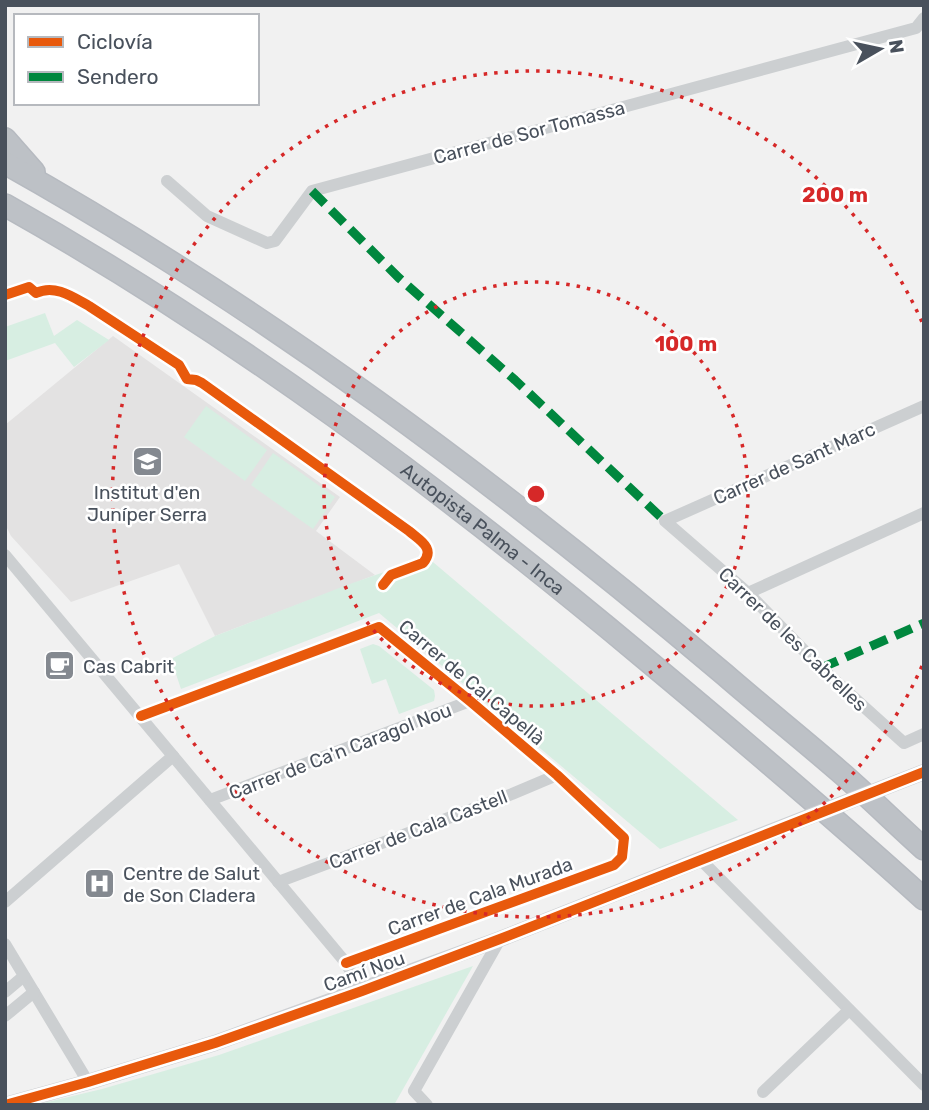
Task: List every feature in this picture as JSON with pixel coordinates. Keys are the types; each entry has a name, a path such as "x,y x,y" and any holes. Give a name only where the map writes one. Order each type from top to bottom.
{"highway":[{"path":"5,139 44,185"},
{"name":"Autopista Palma - Inca","path":"5,163 128,234 382,404 655,617 839,771 924,849"},
{"name":"Autopista Palma - Inca","path":"5,205 165,301 327,411 427,484 574,599 722,722 924,899"}],"street":[{"name":"Carrer de Sor Tomassa","path":"167,181 207,216 267,243 275,241 312,191 916,28 924,18"},
{"name":"Carrer de Sant Marc","path":"665,521 924,405"},
{"path":"748,593 924,513"},
{"name":"Carrer de les Cabrelles","path":"665,521 748,593 821,668 904,743 924,734"},
{"path":"5,555 346,963 362,991"},
{"name":"Carrer de Cal Capellà","path":"141,716 379,627 557,775 624,838 622,857"},
{"name":"Carrer de Ca'n Caragol Nou","path":"211,800 470,701"},
{"path":"5,902 173,756"},
{"name":"Camí Nou","path":"5,1105 215,1043 362,991 924,772"},
{"name":"Carrer de Cala Castell","path":"278,882 557,775"},
{"name":"Carrer de Cala Murada","path":"346,963 614,865 622,857"},
{"path":"701,860 924,1086"},
{"path":"428,1105 414,1091 500,939"},
{"path":"5,944 88,1082"},
{"path":"24,976 5,995 10,1012 34,992"},
{"path":"763,1092 849,1010"}],"shaded area":[{"name":"Institut d'en Juníper Serra","path":"113,336 340,497 316,531 375,575 215,636 179,564 71,602 11,536 5,524 5,425"}],"green space":[{"path":"45,313 54,336 77,320 109,340 74,367 55,343 5,361 5,327"},
{"path":"206,406 267,450 245,481 184,437"},
{"path":"273,453 335,497 313,529 251,485"},
{"path":"427,557 738,820 660,849 379,613 181,689 171,659 215,636"},
{"path":"373,644 434,690 434,701 399,714 386,679 372,684 360,649"},
{"path":"473,966 394,1105 35,1105 102,1089 219,1055"}],"marked path":[{"path":"312,191 399,278 515,380 665,521"},
{"path":"821,668 924,623"}],"cycle path":[{"path":"5,295 29,287 36,293 50,290 64,293 89,306 179,365 187,379 202,383 409,531 425,545 427,558 423,563 391,575 383,585"},
{"path":"141,716 379,627 557,775 624,838 622,857 614,865 346,963"},
{"path":"5,1105 215,1043 362,991 924,772"}],"place":[{"name":"Institut d'en Juníper Serra","path":"147,461"},
{"name":"Cas Cabrit","path":"60,666"},
{"name":"Centre de Salut de Son Cladera","path":"100,884"}]}
